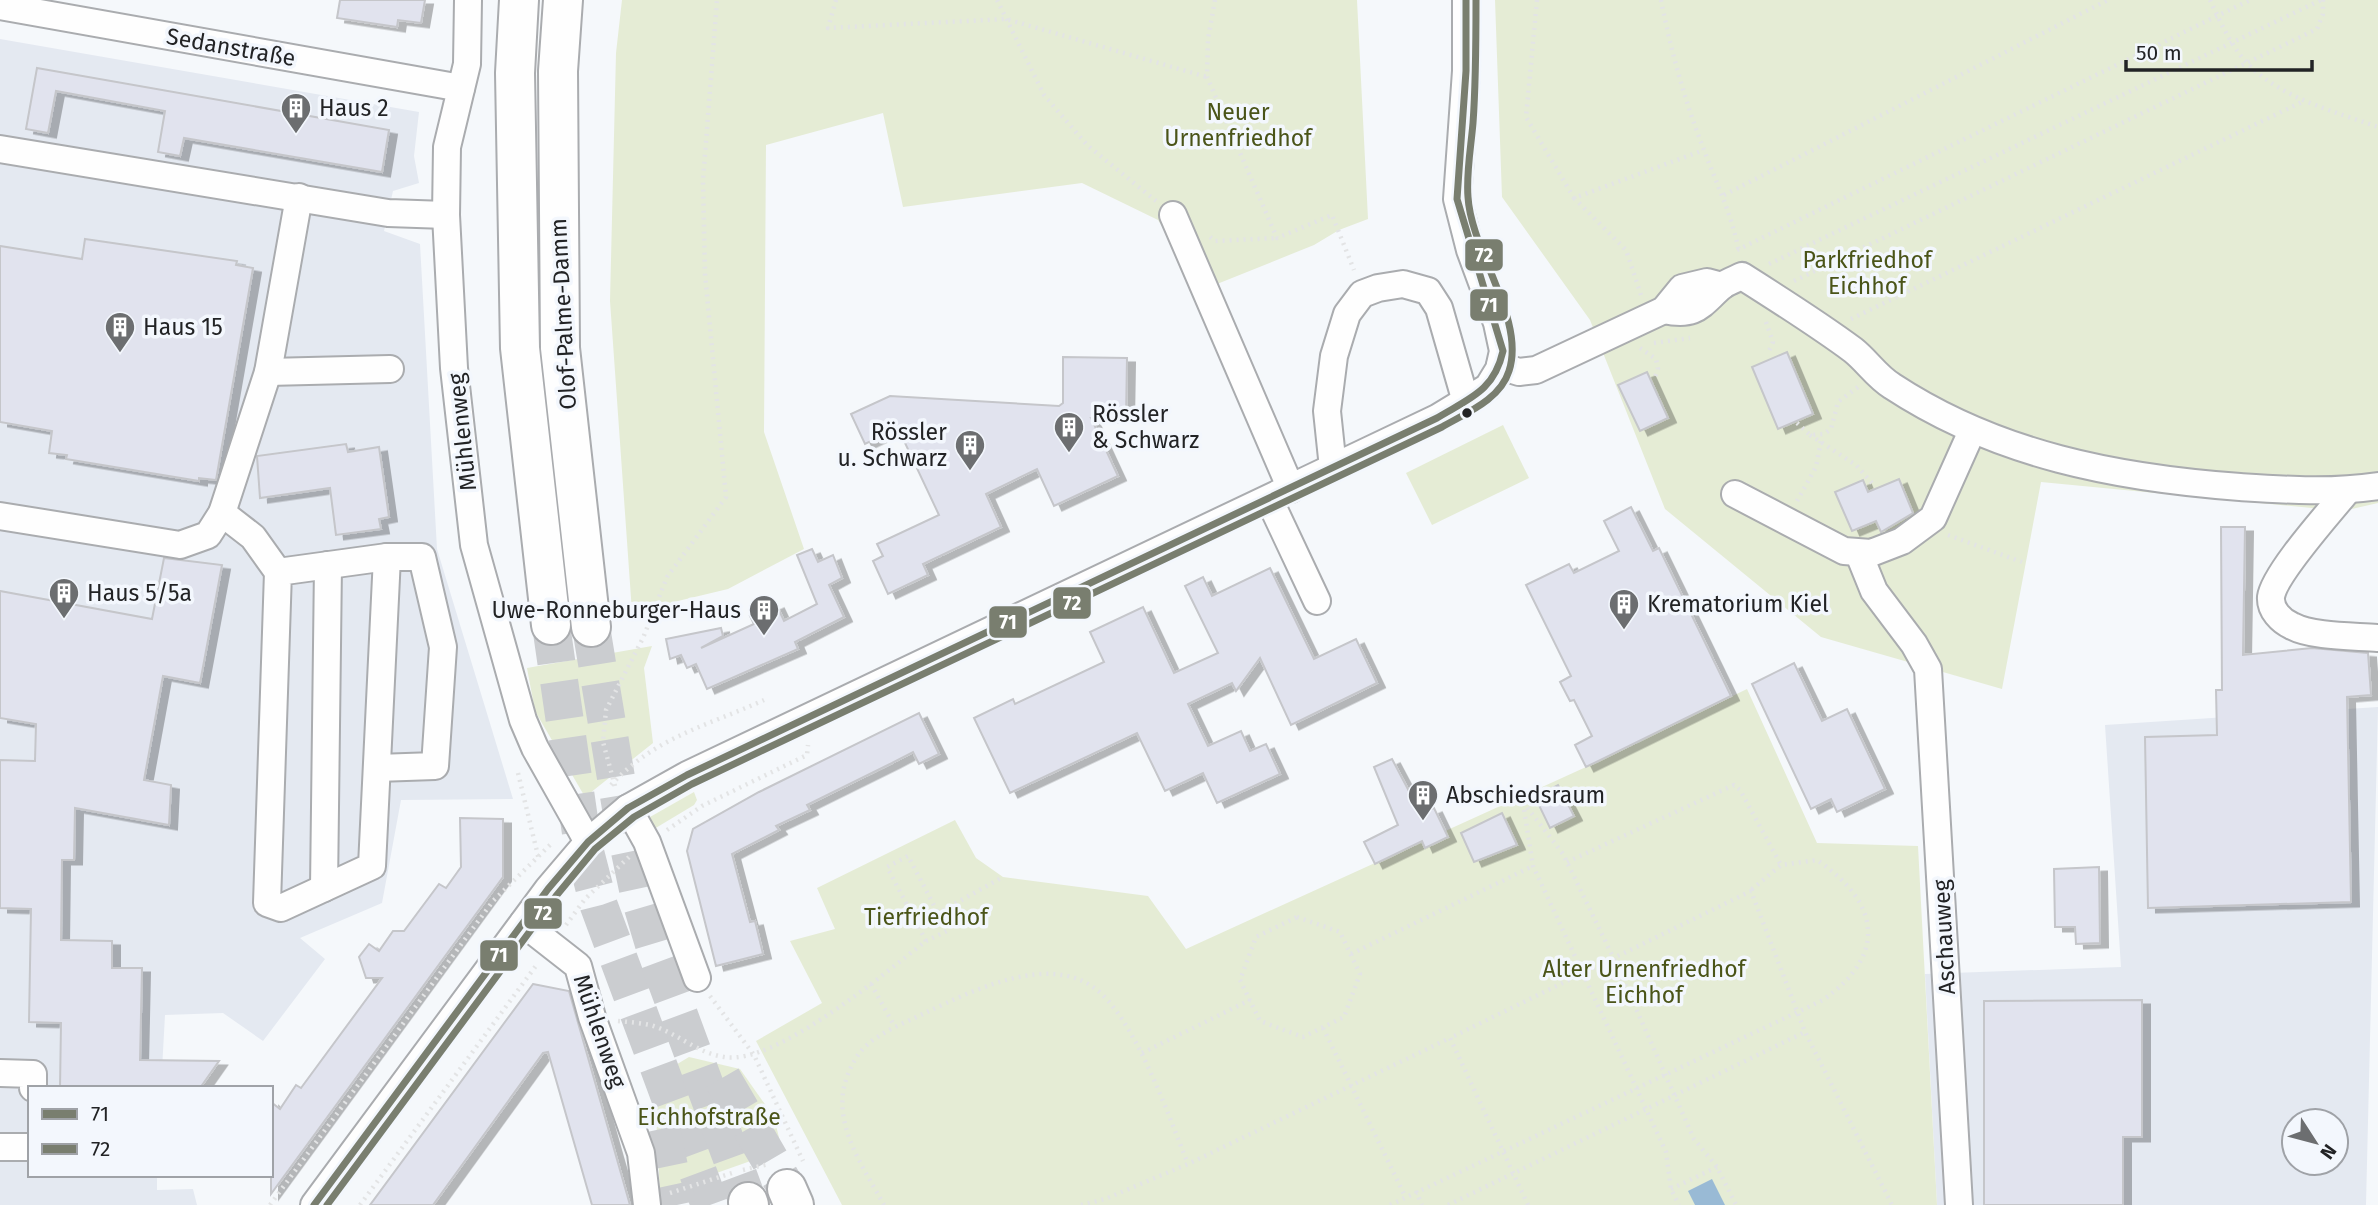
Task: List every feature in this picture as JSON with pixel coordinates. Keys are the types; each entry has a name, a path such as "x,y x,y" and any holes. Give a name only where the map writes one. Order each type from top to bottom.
{"highway":[{"name":"Olof-Palme-Damm","path":"519,0 515,73 520,348 551,625"},
{"name":"Olof-Palme-Damm","path":"563,0 558,71 560,348 591,627"}],"street":[{"name":"Mühlenweg","path":"468,0 467,64 447,147 446,215 454,368 474,544 523,720 535,748 586,824"},
{"path":"314,1205 523,923 586,824 628,808 687,775 1280,494 1466,402 1488,387 1500,366 1503,351 1501,337 1470,250 1457,199 1466,71 1466,0"},
{"name":"Sedanstraße","path":"0,6 461,88"},
{"path":"0,149 388,213 446,215"},
{"path":"0,516 180,545 208,535 222,513 268,372 299,197"},
{"path":"1173,215 1280,494 1317,601"},
{"path":"1500,366 1519,372 1536,370 1657,299 1673,296 1693,284 1732,281 1768,293 1862,358 1891,386 1972,431 2053,458 2124,474 2229,486 2347,491 2378,486"},
{"path":"1333,468 1327,411 1334,356 1347,314 1362,294 1404,284 1428,291 1439,308 1466,402"},
{"path":"268,372 390,369"},
{"path":"1735,494 1784,522 1844,551 1859,554 1902,541 1924,527 1945,496 1972,431"},
{"path":"2347,491 2281,575 2272,596 2272,605 2284,621 2300,629 2378,638"},
{"path":"222,513 253,537 278,572 267,903 281,908 372,866 387,557"},
{"name":"Aschauweg","path":"1859,554 1874,591 1914,645 1928,669 1959,1205"},
{"path":"278,572 387,557 422,557 443,647 435,766 377,768"},
{"path":"324,888 328,565"},
{"path":"628,808 648,842 697,978"},
{"name":"Mühlenweg","path":"523,923 578,966 592,1017 641,1153 647,1203"},
{"path":"0,1073 33,1074 33,1086"},
{"path":"0,1147 28,1147"}],"path":[{"path":"628,808 612,783 603,742 606,710 643,638 667,577 726,497 705,274 703,180 718,0"},
{"path":"836,0 828,27 1006,19 1207,77"},
{"path":"996,0 1044,95 1087,145 1173,215 1215,241 1277,238 1332,215 1362,294"},
{"path":"1215,0 1208,39 1207,77 1277,238"},
{"path":"1537,0 1526,117 1574,198 1626,250 1641,295"},
{"path":"1661,0 1670,47 1703,150 1724,195 1738,250 1732,281"},
{"path":"1724,195 2108,0"},
{"path":"2210,0 2232,43 2247,63 2304,102 2378,127"},
{"path":"1727,254 2250,0"},
{"path":"1732,281 2322,0 2323,14 2317,29 1768,293"},
{"path":"1834,337 1847,321 2304,102"},
{"path":"1574,198 1703,150"},
{"path":"1631,300 1641,295 1657,299"},
{"path":"1639,348 1656,359 1658,369 1655,377"},
{"path":"1810,435 1831,429 1838,402 1843,395 1857,388 1872,370"},
{"path":"1797,423 1810,435 1856,465 1871,483"},
{"path":"1784,522 1816,467 1821,441"},
{"path":"1924,527 2022,562"},
{"path":"270,1205 493,901 537,855 586,824 612,783 635,762 672,737 705,727 764,700"},
{"path":"1567,862 1734,785 1740,790 1781,865"},
{"path":"1679,1205 1671,1189 1666,1152 1533,866 1523,802 1567,862 1613,957 1694,1139 1717,1167 1736,1205"},
{"path":"592,1017 652,1026 706,1053 727,1058 754,1055 800,1033 871,984 926,941 947,932 908,856 887,867 926,941"},
{"path":"1080,1205 1105,1199 1188,1164 1350,1083 1583,974 1751,891 1781,865 1817,860 1854,889 1863,905 1868,926 1865,950 1857,970 1823,1000 1500,1150 1390,1205"},
{"path":"1351,954 1533,866"},
{"path":"938,913 1003,877"},
{"path":"1751,891 1805,1032 1892,1205"},
{"path":"1297,917 1340,932 1360,974 1344,1017 1303,1037 1259,1021 1250,1000 1240,980 1256,937 1297,917"},
{"path":"884,1205 846,1134 844,1088 853,1064 865,1046 895,1027 991,982 1066,975 1093,987 1109,1004 1142,1052 1188,1164"},
{"path":"647,1203 736,1171 792,1174 754,1055 697,978"},
{"path":"871,984 895,1027"},
{"path":"1142,1052 1250,1000"},
{"path":"1323,1028 1405,1196"},
{"path":"1448,1205 1805,1032"},
{"path":"1450,1038 1528,1205"},
{"path":"1671,1189 1717,1167"},
{"path":"1416,1191 1422,1205"}],"shaded area":[{"path":"0,39 419,112 414,156 419,183 393,191 384,231 420,244 437,549 513,799 401,800 382,903 300,938 325,959 263,1041 223,1013 165,1015 161,1086 28,1086 28,1177 157,1177 157,1190 193,1189 197,1205 0,1205"},
{"path":"2378,707 2366,1205 1937,1205 1925,974 2121,967 2105,725"}],"green space":[{"name":"Neuer Urnenfriedhof","path":"622,0 1357,0 1368,219 1339,230 1314,245 1202,290 1158,220 1082,183 903,207 883,113 766,145 764,432 804,549 728,589 632,612 610,301 616,53"},
{"name":"Parkfriedhof Eichhof","path":"1495,0 2378,0 2378,503 2343,511 2041,482 2002,689 1821,637 1665,509 1590,320 1502,197"},
{"path":"1503,425 1529,478 1432,525 1406,473"},
{"path":"652,646 644,668 653,743 585,797 535,711 527,668"},
{"name":"Alter Urnenfriedhof Eichhof","path":"1747,689 1817,843 1918,846 1937,1205 842,1205 756,1041 822,1003 790,941 835,929 817,888 955,820 976,858 1003,877 1148,896 1186,949 1586,767"},
{"path":"694,792 697,800 694,805 654,829 650,817"},
{"name":"Eichhofstraße","path":"689,1057 740,1069 774,1117 782,1150 660,1193 654,1078"}],"water":[{"path":"1712,1179 1725,1205 1695,1205 1688,1191"}],"building":[{"path":"340,0 425,0 421,23 398,20 397,27 337,18"},
{"path":"37,68 389,130 382,172 184,138 180,156 158,152 165,111 56,91 48,133 26,129"},
{"name":"Haus 15","path":"85,239 237,261 236,265 253,268 216,480 199,478 199,481 66,459 67,455 49,453 52,431 0,422 0,246 82,259"},
{"path":"1787,352 1813,414 1778,429 1752,367"},
{"path":"1063,357 1127,358 1126,418 1091,418 1118,476 1054,506 1037,469 986,494 1001,527 923,564 928,575 888,594 873,561 883,556 877,544 939,515 898,428 865,444 851,414 890,396 1059,406 1063,403"},
{"path":"1647,372 1668,418 1640,431 1618,385"},
{"path":"346,444 348,452 379,447 389,517 379,519 381,529 336,535 330,488 260,498 257,456"},
{"path":"1899,479 1913,513 1881,532 1876,521 1852,531 1835,492 1863,480 1868,492"},
{"name":"Krematorium Kiel","path":"1631,507 1653,551 1659,548 1731,696 1586,767 1575,745 1592,736 1574,700 1570,701 1560,682 1571,676 1526,585 1569,564 1574,573 1619,551 1604,521"},
{"path":"2221,527 2245,527 2243,655 2312,648 2368,653 2371,695 2347,697 2351,902 2148,908 2145,737 2217,735 2216,690 2222,690"},
{"path":"812,549 818,562 833,555 842,578 829,585 844,617 795,642 798,649 707,689 696,664 687,668 681,655 670,659 666,639 721,628 723,636 701,648 754,624 750,616 776,604 784,621 817,604 797,555"},
{"path":"164,558 222,565 200,683 163,676 144,780 171,785 169,825 75,808 74,860 62,860 61,940 112,941 112,968 142,968 140,1060 219,1061 201,1086 60,1086 61,1023 29,1022 31,909 0,908 0,760 35,761 36,724 0,718 0,591 152,619"},
{"path":"1270,568 1314,659 1356,639 1377,683 1291,725 1260,658 1236,691 1232,683 1188,704 1208,746 1241,731 1250,751 1266,744 1280,774 1217,803 1203,773 1165,791 1137,733 1010,793 974,718 1013,699 1015,704 1104,662 1090,632 1143,607 1174,673 1218,653 1185,586 1203,577 1212,596"},
{"path":"1794,663 1822,721 1847,709 1885,789 1837,812 1831,799 1811,809 1752,684"},
{"path":"919,713 939,754 919,764 913,752 807,805 810,810 776,826 779,830 732,854 750,922 755,921 763,954 716,966 687,851 693,829 759,792"},
{"path":"1392,759 1421,814 1434,808 1448,837 1425,848 1422,841 1375,864 1364,842 1398,825 1374,767"},
{"path":"1558,785 1574,816 1550,828 1535,797"},
{"path":"1502,813 1517,845 1474,862 1461,833"},
{"path":"460,818 503,819 503,877 271,1194 273,1104 280,1109 296,1085 301,1088 382,978 366,978 359,957 369,944 379,951 393,931 404,931 439,884 446,888 461,867"},
{"path":"2099,867 2100,943 2076,944 2075,927 2055,927 2054,869"},
{"path":"533,984 569,991 630,1205 592,1205 548,1052 543,1053 433,1205 370,1205"},
{"path":"2142,1000 2142,1137 2123,1137 2123,1205 1984,1205 1984,1001"}],"tunnel":[{"path":"551,625 582,840 599,906 710,1205"},
{"path":"591,627 622,814 639,894 659,961 748,1202"},
{"path":"722,1078 787,1189"},
{"path":"661,1129 677,1205"}],"transit line":[{"name":"71","path":"314,1205 548,889 588,842 628,808 687,775 1437,418 1470,399 1487,385 1494,376 1503,351 1457,199 1466,71 1466,0"},
{"name":"72","path":"327,1205 556,896 595,849 634,817 692,784 1442,427 1481,405 1498,390 1509,371 1512,351 1510,330 1471,218 1468,197 1475,92 1476,0"}],"place":[{"name":"Haus 2","path":"296,135"},
{"name":"Haus 15","path":"120,354"},
{"name":"Rössler & Schwarz","path":"1069,454"},
{"name":"Rössler u. Schwarz","path":"970,472"},
{"name":"Haus 5/5a","path":"64,620"},
{"name":"Krematorium Kiel","path":"1624,631"},
{"name":"Uwe-Ronneburger-Haus","path":"764,637"},
{"name":"Abschiedsraum","path":"1423,822"}],"park label":[{"name":"Tierfriedhof","path":"926,917"}]}
